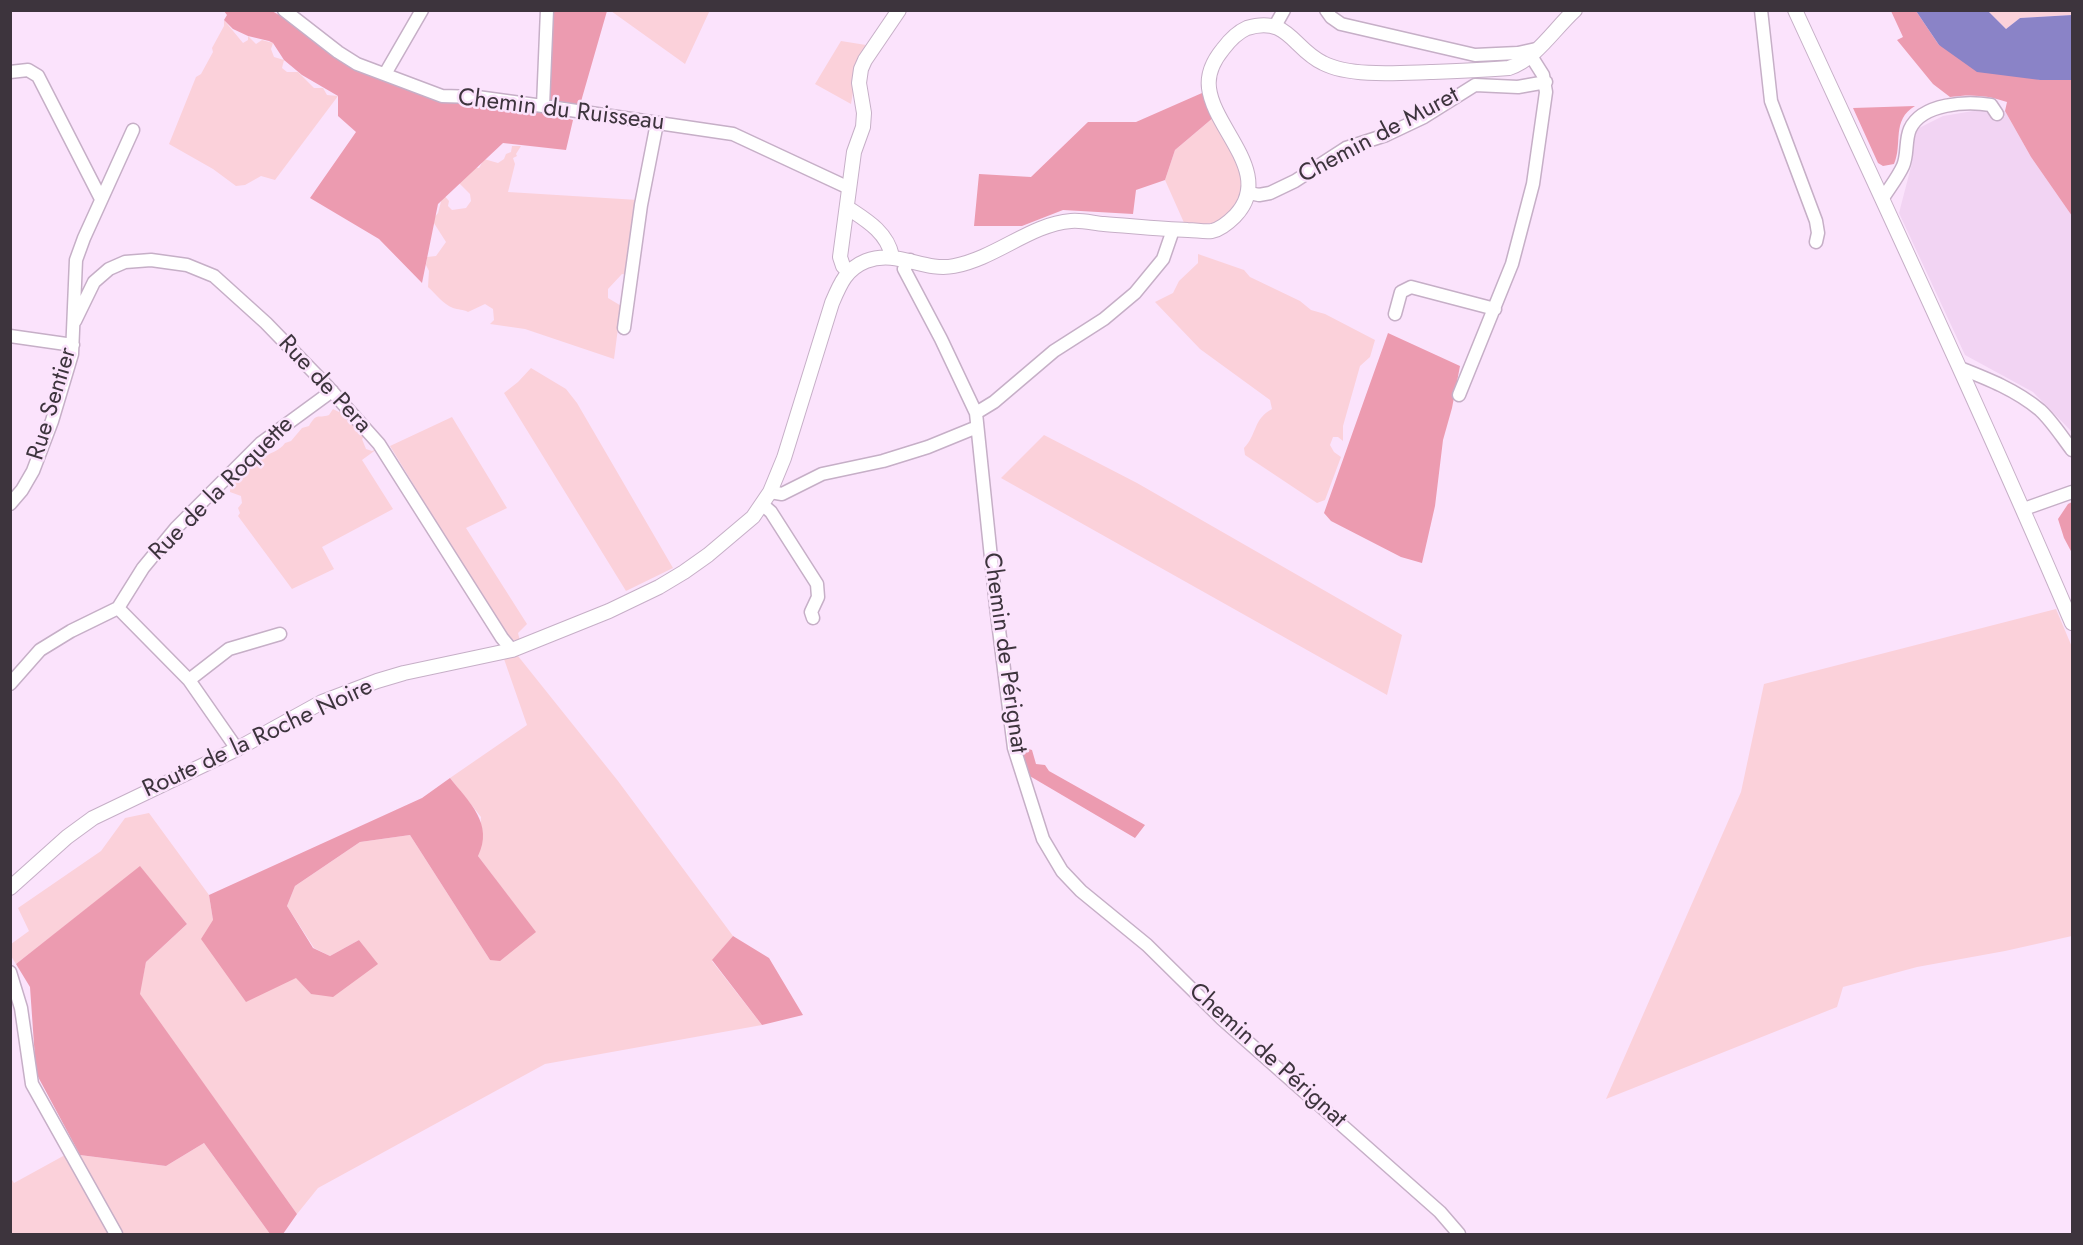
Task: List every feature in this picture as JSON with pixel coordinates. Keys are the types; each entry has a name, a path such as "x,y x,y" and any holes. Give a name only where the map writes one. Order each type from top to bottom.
{"street":[{"name":"Chemin du Ruisseau","path":"284,10 357,64 442,96 543,106 733,134 849,188"},
{"path":"385,74 422,10"},
{"path":"543,106 547,10"},
{"path":"899,10 861,69 859,83 863,120 854,152 840,257 843,266 849,272 869,260 892,256 950,267 971,263 1052,224 1073,221 1173,230 1214,231 1228,223 1239,212 1249,193 1247,173 1237,147 1217,112 1209,89 1209,74 1215,58 1230,40 1245,29 1275,26 1285,30 1323,64 1348,70 1379,74 1509,68 1517,66 1534,52 1575,10"},
{"path":"1275,26 1284,10"},
{"path":"1326,10 1341,24 1475,55 1534,52"},
{"path":"1761,10 1771,101 1816,221 1818,232 1816,242"},
{"path":"1798,10 2024,509 2073,623"},
{"path":"1459,395 1495,309 1521,236 1533,184 1546,92 1546,82 1534,52"},
{"path":"10,72 28,70 38,76 101,199"},
{"name":"Chemin de Muret","path":"1249,193 1259,195 1270,193 1295,181 1346,148 1386,135 1424,117 1475,85 1518,87 1546,82"},
{"path":"1883,198 1904,164 1910,129 1920,116 1942,106 1973,102 1991,105 1997,114"},
{"path":"624,328 641,205 657,123"},
{"name":"Rue Sentier","path":"10,504 22,490 33,471 52,421 72,354 76,260 133,130"},
{"path":"848,208 875,226 890,246 892,256"},
{"path":"976,413 994,402 1059,346 1104,319 1135,293 1163,259 1173,230"},
{"name":"Rue de Pera","path":"75,321 94,282 109,268 125,262 152,260 187,265 214,276 266,323 332,391 379,444 502,638 512,650"},
{"name":"Chemin de Pérignat","path":"910,260 904,269 976,413 996,606 1014,748 1042,839 1062,871 1081,891 1147,945 1222,1019 1440,1212 1459,1234"},
{"name":"Route de la Roche Noire","path":"12,885 67,837 93,818 237,749 322,702 377,681 423,668 512,650 609,611 659,587 708,555 753,518 770,492 784,458 832,303 840,283 849,272"},
{"path":"1395,314 1401,292 1411,287 1495,309"},
{"path":"10,336 73,345"},
{"path":"1960,368 1996,382 2021,396 2041,411 2073,450"},
{"name":"Rue de la Roquette","path":"118,608 143,568 176,528 261,443 332,391"},
{"path":"770,492 782,495 822,474 883,461 977,428"},
{"path":"2024,509 2073,492"},
{"path":"763,505 771,513 817,584 818,597 811,612 813,618"},
{"path":"10,684 40,650 71,631 118,608 189,680 237,749"},
{"path":"189,680 229,649 280,634"},
{"path":"10,972 21,1008 32,1084 117,1234"}],"shaded area":[{"path":"611,10 710,10 685,64 611,11"},
{"path":"224,11 272,11 288,20 334,55 439,100 546,113 573,120 566,150 503,143 438,204 422,283 379,239 310,198 356,132 338,116 338,96 302,75 284,60 273,43 233,29 224,20 227,15"},
{"path":"552,11 607,11 580,105 550,100"},
{"path":"1891,11 1916,11 1939,45 2040,80 2072,80 2072,216 2031,157 2005,111 2007,102 1979,96 1950,97 1933,84 1897,40 1903,37"},
{"path":"1916,11 1988,11 2006,29 2020,18 2072,15 2072,80 2040,80 1977,72 1939,45"},
{"path":"1988,11 2072,11 2072,15 2020,18 2006,29"},
{"path":"224,20 243,43 248,40 248,36 256,44 262,40 273,43 271,49 274,57 284,60 282,68 287,72 298,72 314,88 323,88 327,95 338,96 275,180 261,176 245,185 236,186 213,169 169,144 196,77 201,74 213,52 212,48 224,26"},
{"path":"841,41 866,45 858,62 851,104 815,84"},
{"path":"1202,93 1214,117 1175,150 1165,180 1136,190 1133,214 1063,210 1022,226 974,226 979,174 1031,177 1088,122 1136,122"},
{"path":"1915,106 1903,118 1900,125 1894,164 1883,166 1878,163 1853,108"},
{"path":"1973,111 2005,111 2031,157 2072,216 2072,432 2033,392 1965,355 1899,213 1912,163 1915,130 1943,116"},
{"path":"1214,117 1241,167 1245,190 1222,219 1208,224 1185,225 1165,180 1175,150"},
{"path":"512,146 521,146 517,156 513,158 515,164 508,192 638,200 628,275 622,274 608,289 608,298 623,307 620,313 614,359 525,329 490,324 494,320 493,309 485,304 468,312 455,309 446,304 428,287 427,257 436,256 446,242 432,220 438,213 443,194 452,210 466,208 471,201 470,194 459,183 474,167 479,168 484,159 498,163 504,159 506,154 511,152"},
{"path":"1198,254 1244,270 1250,277 1300,301 1311,310 1325,314 1375,340 1370,357 1360,366 1343,426 1343,441 1338,437 1333,437 1330,445 1341,457 1325,500 1317,503 1245,455 1244,448 1258,422 1272,409 1270,400 1200,349 1155,302 1173,293 1179,281 1198,263"},
{"path":"1388,333 1460,366 1443,440 1435,506 1422,563 1401,557 1331,521 1324,513"},
{"path":"531,368 566,389 577,403 673,568 626,591 504,393"},
{"path":"333,409 339,412 341,409 364,437 362,439 366,449 372,451 377,449 362,460 393,509 322,547 334,569 292,589 238,516 240,513 238,508 242,503 241,496 230,492 238,478 253,464 291,441 316,417 329,415"},
{"path":"452,417 507,508 466,528 527,624 518,633 520,641 509,637 501,628 390,446"},
{"path":"1044,435 1137,483 1402,635 1387,695 1001,478"},
{"path":"2072,502 2072,553 2058,519 2068,504"},
{"path":"2056,609 2072,647 2072,936 1917,967 1843,987 1837,1007 1606,1099 1741,792 1764,684"},
{"path":"518,656 618,781 733,936 712,961 762,1025 545,1064 318,1188 297,1214 139,994 146,962 187,924 140,867 16,964 11,956 11,944 29,931 18,908 101,851 125,818 149,813 209,895 213,920 296,977 311,994 377,964 359,940 330,956 314,948 287,906 295,886 360,842 410,835 490,960 535,932 478,856 481,817 450,778 527,725 504,659"},
{"path":"1021,747 1032,750 1036,764 1045,765 1049,771 1145,825 1135,838 1028,775"},
{"path":"450,778 471,805 481,824 483,834 478,856 536,932 500,961 490,960 410,835 360,842 295,886 287,906 313,948 330,956 359,940 378,964 333,997 311,994 296,978 246,1002 201,939 213,920 209,895 422,798"},
{"path":"140,866 187,924 146,962 140,994 297,1214 283,1234 270,1234 204,1143 166,1166 80,1155 36,1073 30,987 16,964"},
{"path":"733,936 769,958 803,1015 762,1025 712,960"},
{"path":"204,1143 270,1234 11,1234 10,1177 14,1183 65,1155 166,1166"}]}
